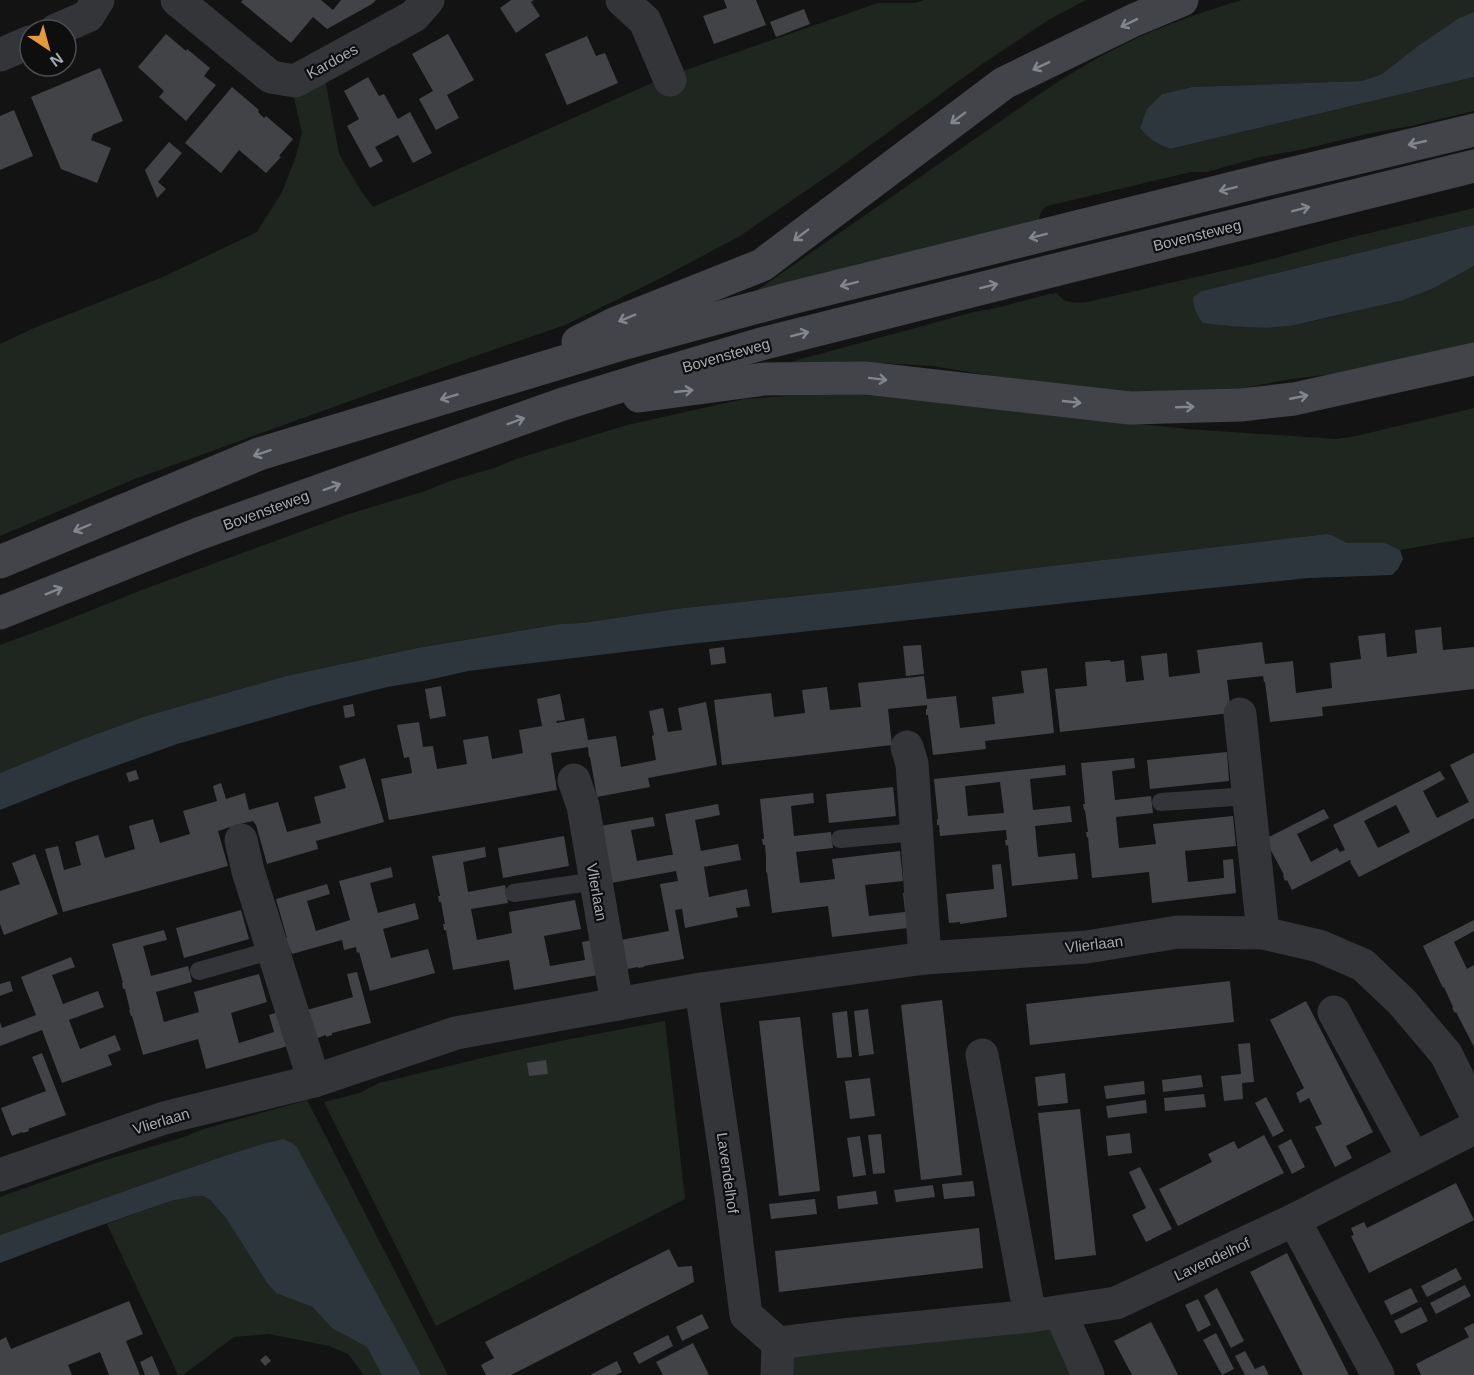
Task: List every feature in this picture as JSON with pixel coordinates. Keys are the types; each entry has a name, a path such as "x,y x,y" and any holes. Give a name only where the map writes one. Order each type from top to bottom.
{"main road":[{"path":"505,380 616,323 762,265 1004,83 1134,20 1182,0"},
{"path":"0,562 259,454 625,344 788,299 1474,130"},
{"name":"Bovensteweg","path":"0,613 198,534 563,404 660,374 761,344 1474,166"},
{"path":"563,404 764,379 865,378 1130,408 1241,405 1294,399 1474,359"}],"street":[{"path":"78,20 88,16 98,0"},
{"name":"Kardoes","path":"177,0 271,77 296,81 414,16 428,0"},
{"path":"622,0 645,21 670,80"},
{"path":"0,55 18,47"},
{"path":"1240,714 1263,933"},
{"path":"907,747 912,764 926,958"},
{"name":"Vlierlaan","path":"574,780 582,806 617,1004"},
{"path":"241,840 248,871 314,1081"},
{"name":"Vlierlaan","path":"4,1165 164,1118 314,1081 456,1033 702,989 926,958 1087,946 1178,932 1263,933 1318,946 1363,965 1402,1002 1446,1054 1474,1110"},
{"name":"Lavendelhof","path":"702,989 746,1315 778,1343 1045,1314 1116,1303 1293,1220 1474,1128"},
{"path":"1334,1012 1414,1159"},
{"path":"982,1055 1045,1314 1088,1375"},
{"path":"1293,1220 1378,1375"},
{"path":"777,1375 778,1343"}],"lane":[{"path":"1161,802 1248,796"},
{"path":"840,839 916,832"},
{"path":"514,893 596,881"},
{"path":"199,971 273,950"}],"shaded area":[{"path":"924,0 1086,0 1050,19 985,62 740,236 659,279 565,325 132,480 0,536 0,344 34,328 163,277 257,232 282,192 302,133 293,94 325,79 339,154 373,207 663,78 878,3 915,3"},
{"path":"1242,0 1474,0 1474,12 1459,18 1382,74 1362,81 1192,87 1162,94 1140,127 1157,143 1170,149 1474,77 1474,111 1260,157 1207,172 1191,172 1047,206 1039,217 1039,222 740,302 1077,70 1156,30"},
{"path":"1474,12 1474,77 1170,149 1154,141 1140,128 1147,109 1162,94 1192,87 1362,81 1382,74 1459,18"},
{"path":"1474,208 1474,225 1202,291 1224,326 1291,326 1341,315 1434,288 1474,266 1474,344 1339,373 1285,380 1196,397 1080,390 932,366 864,362 790,362 1049,294 1057,293 1070,302 1087,302 1253,264"},
{"path":"1474,225 1474,266 1434,288 1403,300 1291,326 1269,327 1203,323 1195,308 1193,297 1202,291"},
{"path":"837,392 1187,429 1336,439 1474,408 1474,537 1400,550 1385,543 1347,543 1327,534 560,624 417,648 286,676 146,716 0,773 0,645 349,514 627,425 744,399"},
{"path":"1327,534 1347,543 1385,543 1400,550 1403,559 1392,575 1309,578 1094,600 681,645 468,671 387,687 315,705 177,744 0,810 0,773 83,739 146,716 286,676 417,648 560,624 582,623 683,608 856,590"},
{"path":"665,1021 685,1199 436,1326 324,1102 360,1093 379,1083 486,1057"},
{"path":"307,1100 448,1375 364,1375 348,1354 329,1346 269,1334 234,1337 183,1375 178,1375 107,1224 171,1201 203,1196 210,1200 226,1218 267,1283 276,1293 283,1139 224,1156 0,1235 0,1197 99,1162"},
{"path":"283,1139 296,1146 421,1375 382,1375 367,1347 332,1328 313,1307 276,1293 267,1283 226,1218 210,1200 203,1196 171,1201 0,1263 0,1235 224,1156"},
{"path":"1052,1327 1077,1375 788,1375 791,1356"}],"building":[{"path":"243,0 321,0 333,10 341,0 376,0 327,29 313,17 291,43 241,2"},
{"path":"511,0 534,0 531,2 540,16 516,33 500,8"},
{"path":"724,0 756,0 766,25 714,44 703,16 727,8"},
{"path":"804,9 810,24 776,37 770,22"},
{"path":"166,34 210,68 204,76 216,85 186,121 159,97 164,91 138,67"},
{"path":"448,34 474,80 447,95 459,118 436,130 419,99 433,91 412,54"},
{"path":"587,36 596,56 605,53 618,83 567,105 545,54"},
{"path":"100,68 123,121 93,134 91,140 111,148 97,183 61,169 31,97"},
{"path":"368,77 379,96 384,94 398,119 410,112 432,153 413,163 398,135 375,147 383,161 370,168 347,126 359,119 344,91"},
{"path":"232,87 259,110 258,112 264,118 266,116 293,139 266,173 239,150 221,173 185,143"},
{"path":"14,110 33,156 0,170 0,116"},
{"path":"169,142 182,153 158,182 166,189 157,198 145,170"},
{"path":"1441,627 1443,650 1474,647 1474,689 1322,707 1323,716 1270,722 1263,676 1227,680 1231,713 1060,732 1055,689 1087,686 1085,662 1124,660 1126,682 1144,680 1141,656 1167,653 1169,677 1200,673 1197,650 1262,642 1265,664 1293,661 1296,693 1332,688 1330,663 1361,659 1358,636 1385,633 1387,657 1417,653 1415,630"},
{"path":"921,645 924,674 906,676 903,646"},
{"path":"724,647 726,663 711,665 709,649"},
{"path":"1047,668 1054,733 985,741 986,749 933,755 928,715 926,715 927,705 888,709 892,745 722,765 714,700 771,693 774,717 805,713 802,690 827,687 830,710 861,707 858,683 924,676 927,699 956,696 960,728 995,724 992,697 1024,693 1021,671"},
{"path":"441,686 446,716 430,719 425,689"},
{"path":"560,694 565,720 556,721 557,723 584,718 588,740 616,736 621,767 656,760 649,711 663,708 668,732 682,730 678,708 706,702 717,765 648,778 650,787 597,797 588,747 551,753 557,790 389,820 381,779 412,773 409,757 404,758 397,725 419,722 423,747 433,746 437,769 467,764 463,740 488,736 492,759 523,753 519,730 542,726 537,699"},
{"path":"353,704 355,716 345,718 343,706"},
{"path":"1227,752 1229,781 1150,789 1147,760"},
{"path":"1474,753 1474,818 1359,877 1350,860 1292,890 1287,880 1285,881 1265,839 1324,809 1329,818 1297,834 1311,862 1337,848 1340,852 1345,850 1333,825 1440,771 1445,779 1423,791 1437,818 1469,802 1450,765","holes":["1396,805 1410,832 1378,848 1364,821"]},
{"path":"365,758 384,822 316,841 318,849 267,864 256,825 253,821 240,824 218,831 228,866 63,912 45,849 58,846 64,870 81,865 75,842 98,835 105,858 135,849 129,826 153,819 160,843 190,834 183,811 217,801 213,786 221,783 226,799 245,793 249,810 278,802 287,832 321,823 314,797 346,788 339,766"},
{"path":"1134,758 1135,768 1112,771 1115,800 1151,796 1153,813 1116,817 1119,848 1156,844 1153,824 1233,816 1236,846 1185,851 1188,882 1224,878 1223,860 1233,859 1236,893 1152,903 1149,872 1092,878 1083,804 1085,804 1081,763"},
{"path":"1065,765 1066,775 1030,779 1033,810 1070,806 1072,822 1035,826 1038,857 1075,853 1078,879 1012,886 1008,845 1006,846 1005,840 1007,840 1006,830 940,836 939,825 937,825 934,779","holes":["1000,782 1004,813 968,816 965,786"]},
{"path":"136,770 139,779 129,782 126,773"},
{"path":"893,787 896,816 829,823 826,794"},
{"path":"813,793 814,803 791,806 794,836 831,832 833,848 796,852 800,883 835,879 832,859 900,851 903,881 865,885 869,916 905,912 903,893 913,893 916,927 832,937 828,906 772,913 766,873 765,845 762,839 764,839 760,799"},
{"path":"718,804 720,815 695,820 701,851 738,844 741,860 704,867 709,897 747,889 750,906 736,908 738,917 685,928 682,909 675,910 684,959 627,969 621,940 669,931 660,884 678,881 676,871 611,883 600,826 653,817 655,826 631,830 637,861 673,855 665,814"},
{"path":"564,836 569,866 503,878 498,848"},
{"path":"485,847 486,857 463,862 468,892 505,885 508,903 471,909 477,940 512,933 509,912 575,900 581,929 544,936 550,966 585,960 582,942 592,940 598,975 514,990 509,960 453,970 432,856"},
{"path":"35,854 58,914 4,935 0,924 0,891 20,884 12,863"},
{"path":"1001,864 1007,917 960,924 960,922 949,923 946,894 994,889 992,865"},
{"path":"391,867 393,877 370,883 378,913 415,903 419,919 383,929 391,958 428,949 435,973 370,991 359,952 357,953 356,947 344,950 342,940 292,954 285,937 287,938 276,899 327,884 330,894 307,901 316,931 350,920 339,881"},
{"path":"241,910 249,939 184,958 176,928"},
{"path":"1474,920 1474,931 1454,942 1467,969 1474,965 1474,1047 1452,1008 1423,946"},
{"path":"164,930 167,940 143,946 151,976 188,966 192,982 156,992 164,1022 199,1012 194,992 259,974 267,1002 231,1013 239,1043 274,1032 269,1015 278,1012 288,1046 206,1069 198,1039 143,1055 112,944"},
{"path":"71,957 75,967 52,975 63,1004 98,991 104,1007 69,1020 80,1049 115,1035 121,1050 108,1055 112,1065 62,1083 42,1030 0,1046 0,1022 2,1028 36,1015 21,977"},
{"path":"357,972 371,1023 315,1039 307,1010 353,997 347,974"},
{"path":"10,981 13,991 0,996 0,984"},
{"path":"1230,981 1234,1022 1030,1045 1026,1004"},
{"path":"942,1000 962,1175 921,1180 901,1005"},
{"path":"1306,1001 1373,1132 1346,1146 1352,1158 1335,1167 1315,1127 1322,1124 1309,1098 1300,1103 1296,1093 1304,1088 1270,1020"},
{"path":"868,1009 874,1054 859,1056 854,1011"},
{"path":"847,1011 852,1057 837,1058 832,1013"},
{"path":"800,1017 820,1191 779,1196 759,1021"},
{"path":"1250,1043 1254,1082 1242,1083 1243,1099 1224,1101 1221,1076 1241,1074 1238,1044"},
{"path":"42,1053 66,1115 12,1136 1,1108 46,1091 32,1057"},
{"path":"546,1060 548,1074 529,1076 527,1063"},
{"path":"1065,1073 1068,1103 1038,1106 1035,1077"},
{"path":"1201,1075 1203,1087 1163,1092 1162,1080"},
{"path":"870,1078 875,1116 850,1119 845,1081"},
{"path":"1144,1081 1145,1094 1106,1099 1104,1086"},
{"path":"1204,1094 1206,1107 1165,1111 1164,1098"},
{"path":"1266,1097 1284,1131 1273,1137 1255,1103"},
{"path":"1146,1100 1147,1113 1108,1118 1106,1106"},
{"path":"1080,1109 1096,1255 1055,1260 1038,1113"},
{"path":"1130,1133 1132,1153 1108,1156 1106,1136"},
{"path":"881,1134 885,1173 873,1174 868,1135"},
{"path":"1264,1135 1284,1173 1178,1226 1159,1189 1212,1162 1208,1154 1234,1141 1238,1149"},
{"path":"860,1136 866,1175 853,1177 847,1138"},
{"path":"1291,1139 1305,1167 1292,1174 1278,1146"},
{"path":"1140,1167 1172,1229 1146,1242 1132,1215 1146,1208 1129,1172"},
{"path":"973,1181 975,1196 944,1199 942,1184"},
{"path":"1456,1183 1474,1220 1369,1273 1351,1236 1354,1235 1351,1228 1364,1222 1367,1228"},
{"path":"933,1185 935,1197 896,1202 894,1190"},
{"path":"876,1191 878,1204 838,1209 837,1196"},
{"path":"815,1199 817,1214 771,1219 769,1204"},
{"path":"979,1228 983,1268 779,1292 775,1251"},
{"path":"669,1249 678,1267 692,1266 694,1282 511,1375 486,1375 481,1365 494,1358 485,1342"},
{"path":"1287,1253 1349,1375 1303,1375 1250,1272"},
{"path":"1456,1268 1462,1279 1427,1297 1421,1286"},
{"path":"1465,1285 1471,1296 1436,1314 1430,1303"},
{"path":"1217,1288 1244,1341 1231,1348 1204,1296"},
{"path":"1411,1288 1418,1302 1391,1315 1384,1301"},
{"path":"1198,1299 1211,1325 1198,1332 1185,1305"},
{"path":"129,1301 143,1334 126,1341 140,1375 109,1375 100,1352 68,1365 72,1375 0,1375 0,1340 6,1337 11,1349"},
{"path":"1421,1307 1428,1321 1401,1334 1394,1321"},
{"path":"702,1314 709,1328 682,1341 676,1327"},
{"path":"1151,1322 1178,1375 1132,1375 1114,1341"},
{"path":"1474,1323 1474,1375 1421,1375 1416,1364 1469,1337 1464,1328"},
{"path":"1216,1333 1234,1369 1222,1375 1203,1340"},
{"path":"668,1335 673,1346 639,1364 633,1353"},
{"path":"693,1343 709,1375 663,1375 656,1362"},
{"path":"1245,1351 1255,1369 1264,1365 1269,1375 1245,1375 1235,1356"},
{"path":"266,1355 271,1361 265,1366 260,1360"},
{"path":"152,1356 160,1375 145,1375 140,1362"},
{"path":"617,1361 622,1372 616,1375 590,1375"}]}
